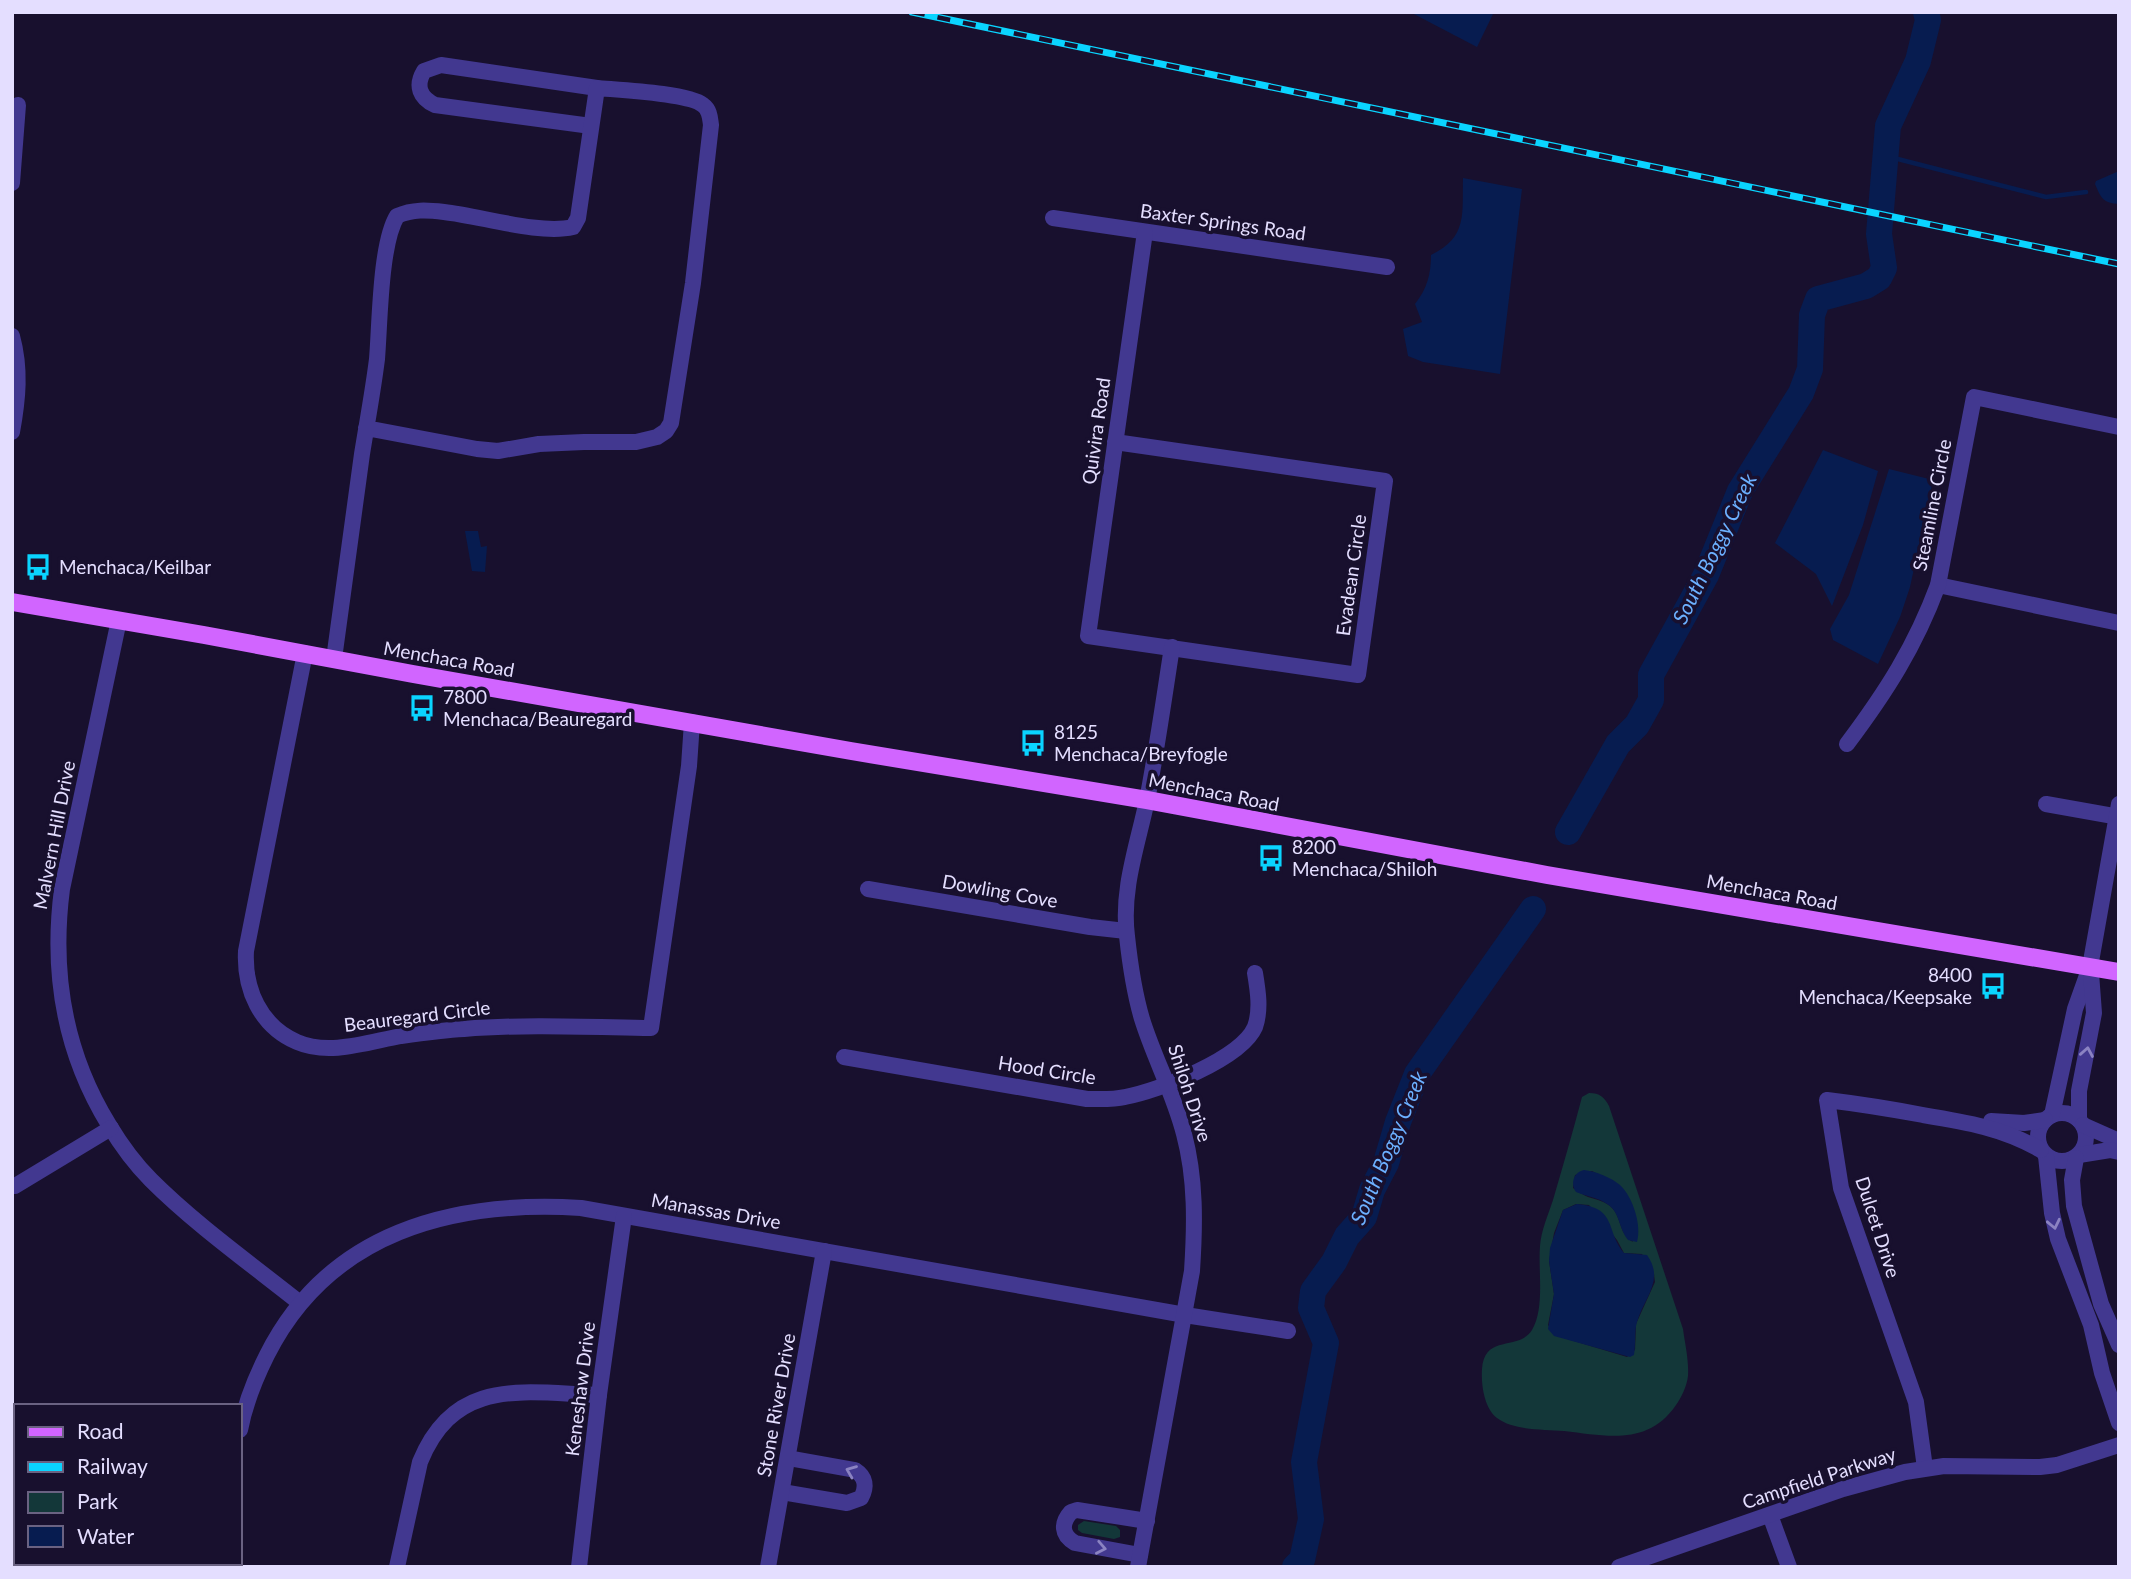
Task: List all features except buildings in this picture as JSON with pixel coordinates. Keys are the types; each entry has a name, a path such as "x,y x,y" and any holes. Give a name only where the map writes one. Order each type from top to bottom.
{"main road":[{"name":"Menchaca Road","path":"12,602 851,751 1147,800 1547,876 2119,972"}],"street":[{"path":"366,428 498,451 539,444 636,442 657,437 666,431 671,423 693,283 711,125 709,113 702,104 675,96 597,88 441,65 424,71 420,77 419,89 422,97 435,105 591,126"},
{"path":"334,659 376,362 385,261 392,223 397,216 418,209 540,228 573,227 578,218 597,88"},
{"path":"12,183 18,105"},
{"name":"Baxter Springs Road","path":"1053,218 1387,267"},
{"name":"Quivira Road","path":"1088,636 1145,232"},
{"path":"12,336 19,380 12,432"},
{"name":"Steamline Circle","path":"1847,744 1902,664 1920,630 1938,585 1974,397 2119,427"},
{"name":"Evadean Circle","path":"1088,636 1358,675 1385,481 1115,442"},
{"path":"1938,585 2119,624"},
{"name":"Malvern Hill Drive","path":"119,620 62,889 57,946 58,972 69,1034 91,1095 127,1152 149,1178 171,1200 300,1303"},
{"name":"Shiloh Drive","path":"1139,1561 1192,1271 1194,1203 1185,1135 1142,1020 1132,979 1126,931 1127,892 1147,800 1172,647"},
{"name":"Beauregard Circle","path":"305,653 245,967 253,998 269,1023 298,1043 316,1047 356,1045 466,1028 533,1025 650,1028 689,766 692,722"},
{"path":"2046,804 2118,812 2090,967 2075,1009 2048,1118 2038,1134 2044,1153 2057,1238 2091,1325 2102,1373 2119,1423"},
{"name":"Dowling Cove","path":"868,890 1126,931"},
{"path":"2090,967 2094,1013 2080,1091 2081,1122 2087,1137 2086,1145 2078,1156 2072,1180 2074,1206 2101,1304 2119,1345"},
{"name":"Hood Circle","path":"844,1057 1087,1099 1124,1098 1222,1060 1246,1041 1254,1028 1258,1013 1255,974"},
{"name":"Dulcet Drive","path":"1925,1468 1916,1402 1841,1188 1827,1100 1975,1124 2015,1135 2044,1153"},
{"path":"2048,1118 2068,1114 2119,1141"},
{"name":"Dulcet Drive","path":"1975,1124 1994,1121 2015,1123 2048,1118"},
{"path":"15,1186 111,1128"},
{"path":"2044,1153 2061,1162 2110,1150 2119,1152"},
{"name":"Manassas Drive","path":"242,1423 250,1394 277,1336 300,1303 324,1278 384,1239 444,1217 483,1210 581,1208 1288,1331"},
{"name":"Keneshaw Drive","path":"579,1567 624,1216"},
{"name":"Stone River Drive","path":"768,1567 824,1251"},
{"path":"397,1567 426,1445 439,1426 453,1413 473,1401 499,1393 599,1395"},
{"name":"Campfield Parkway","path":"1619,1567 1852,1486 1925,1468 2057,1465 2119,1446"},
{"path":"782,1492 847,1503 861,1498 864,1492 863,1477 855,1470 788,1458"},
{"path":"1139,1561 1075,1543 1064,1532 1063,1525 1071,1512 1077,1510 1147,1521"},
{"path":"1770,1516 1789,1567"}],"green space":[{"path":"1589,1093 1599,1095 1609,1106 1683,1329 1687,1352 1687,1380 1676,1405 1665,1418 1640,1433 1611,1436 1512,1425 1493,1414 1486,1402 1483,1388 1482,1369 1484,1358 1489,1351 1526,1337 1536,1321 1540,1300 1542,1235 1582,1097","holes":["1592,1171 1603,1177 1633,1242 1625,1235 1616,1213 1610,1206 1573,1188 1575,1175","1576,1204 1589,1205 1624,1253 1642,1254 1654,1274 1655,1282 1636,1324 1635,1350 1627,1357 1554,1335 1548,1325 1554,1294 1549,1261 1554,1233 1563,1210"]},
{"path":"1084,1521 1116,1526 1120,1530 1120,1537 1114,1539 1082,1533 1078,1530 1078,1525"}],"water":[{"path":"1410,12 1494,12 1477,47"},
{"path":"2119,171 2119,204 2103,199 2095,184 2096,181"},
{"path":"1463,178 1522,189 1500,374 1423,362 1408,356 1403,329 1422,322 1415,304 1428,281 1431,255 1443,248 1457,232 1462,213"},
{"path":"1823,450 1878,471 1863,525 1832,606 1816,574 1775,543"},
{"path":"1889,469 1933,480 1910,587 1900,617 1878,664 1833,640 1830,629 1849,595"},
{"path":"465,531 478,531 481,547 487,546 485,572 472,571"},
{"path":"1584,1170 1608,1177 1625,1190 1637,1220 1637,1242 1628,1240 1609,1205 1576,1192 1574,1178"},
{"path":"1577,1204 1599,1210 1609,1221 1624,1253 1647,1255 1652,1264 1654,1281 1637,1322 1634,1355 1630,1357 1554,1336 1548,1329 1554,1294 1549,1261 1550,1248 1563,1210"}],"waterway":[{"name":"South Boggy Creek","path":"1568,832 1618,744 1637,725 1651,700 1651,675 1706,575 1740,491 1801,393 1810,369 1812,315 1818,299 1866,286 1879,278 1884,268 1879,234 1888,126 1918,61 1928,20 1926,12"},
{"path":"1886,156 2046,197 2086,192"},
{"name":"South Boggy Creek","path":"1295,1567 1302,1560 1311,1519 1304,1462 1326,1343 1311,1308 1313,1291 1334,1262 1347,1236 1364,1217 1417,1074 1533,909"}],"railway":[{"path":"912,12 2119,264"}],"place":[{"name":"Menchaca/Keilbar","path":"38,567"},
{"name":"7800 Menchaca/Beauregard","path":"422,708"},
{"name":"8125 Menchaca/Breyfogle","path":"1033,743"},
{"name":"8200 Menchaca/Shiloh","path":"1271,858"},
{"name":"8400 Menchaca/Keepsake","path":"1993,986"}]}
